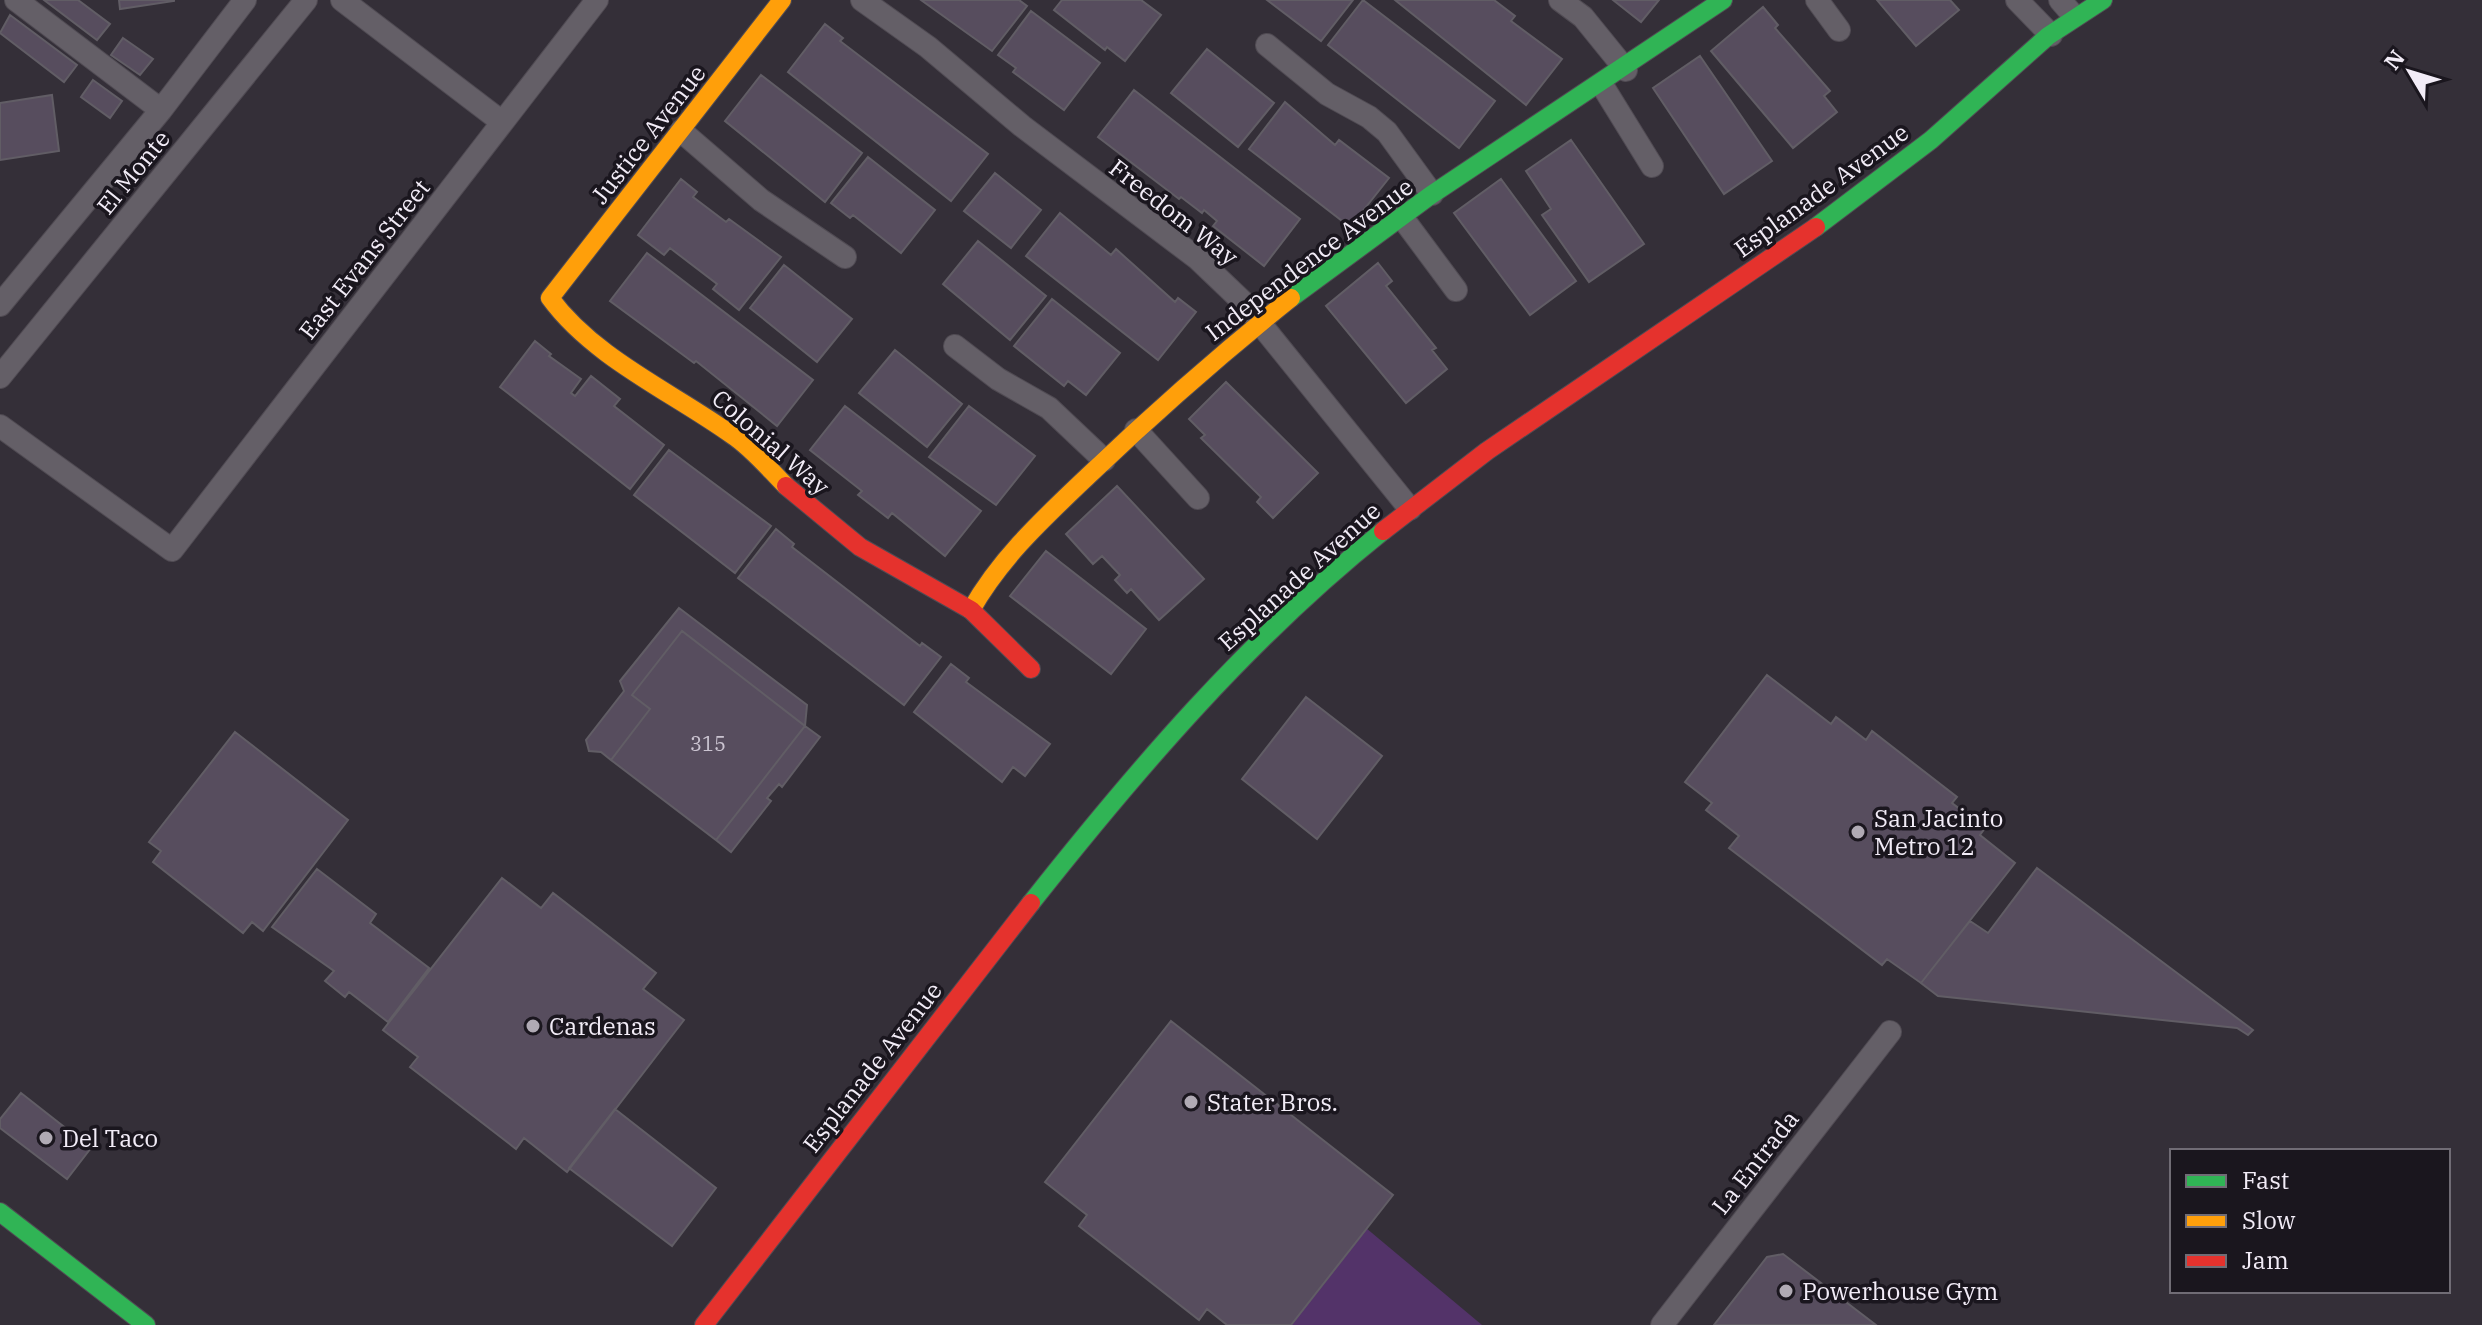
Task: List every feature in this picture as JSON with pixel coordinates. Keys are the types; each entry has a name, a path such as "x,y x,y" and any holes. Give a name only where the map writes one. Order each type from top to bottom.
{"main road":[{"name":"Justice Avenue","path":"550,298 782,0"},
{"name":"Independence Avenue","path":"971,610 985,583 1002,562 1104,460 1260,324 1432,194 1626,70 1723,0"},
{"name":"Esplanade Avenue","path":"704,1325 1086,832 1219,682 1301,601 1410,509 1516,428 1779,254 1871,187 2051,35 2072,5 2103,0"},
{"name":"Colonial Way","path":"550,298 563,316 597,345 736,437 803,502 860,547 971,610 1031,669"},
{"path":"0,1212 146,1325"}],"street":[{"path":"16,0 161,110"},
{"path":"0,305 161,110 245,0"},
{"name":"El Monte","path":"0,377 306,0"},
{"path":"342,0 502,122"},
{"name":"East Evans Street","path":"0,426 172,550 597,0"},
{"name":"Freedom Way","path":"862,0 928,47 1022,126 1198,259 1260,324 1410,509"},
{"path":"1560,0 1583,17 1626,70"},
{"path":"1817,0 1839,30"},
{"path":"2017,0 2051,35"},
{"path":"1267,45 1327,94 1369,117 1387,132 1432,194"},
{"path":"1602,85 1652,166"},
{"path":"681,131 761,200 845,257"},
{"path":"1401,216 1456,290"},
{"path":"955,346 998,379 1049,408 1104,460"},
{"path":"1136,430 1198,498"},
{"name":"La Entrada","path":"1662,1325 1890,1032"}],"shaded area":[{"path":"1366,1228 1482,1325 1291,1325"}],"building":[{"path":"44,0 78,0 110,24 97,40"},
{"path":"119,0 174,0 174,1 120,9"},
{"path":"921,0 1019,0 1027,6 992,51"},
{"path":"1062,0 1141,0 1161,15 1125,61 1107,47 1105,50 1054,10"},
{"path":"1267,0 1353,0 1321,41"},
{"path":"1363,0 1495,101 1459,148 1328,45"},
{"path":"1395,0 1494,0 1515,16 1511,21 1562,59 1526,105"},
{"path":"1613,0 1659,0 1641,22"},
{"path":"1877,0 1950,0 1959,10 1916,46"},
{"path":"1763,7 1778,25 1775,28 1830,91 1824,96 1837,112 1793,148 1711,51"},
{"path":"1031,11 1100,63 1064,110 1013,72 1016,68 998,55"},
{"path":"10,15 77,65 64,82 0,33"},
{"path":"825,24 843,38 840,41 988,154 951,201 788,72"},
{"path":"123,38 153,59 140,75 111,55"},
{"path":"1207,49 1274,103 1238,147 1171,93"},
{"path":"1700,56 1772,161 1724,194 1653,88"},
{"path":"761,75 862,153 825,202 725,121"},
{"path":"93,80 122,101 110,118 81,97"},
{"path":"1134,90 1300,219 1264,266 1213,226 1217,221 1204,210 1202,213 1181,197 1179,199 1098,137"},
{"path":"52,95 59,151 0,160 0,103"},
{"path":"1285,102 1335,145 1339,140 1389,178 1350,227 1249,149"},
{"path":"1571,140 1644,244 1589,282 1542,215 1551,209 1526,171"},
{"path":"868,157 935,210 901,253 853,215 850,218 831,203"},
{"path":"995,173 1041,210 1011,248 964,211"},
{"path":"681,179 697,192 693,197 781,257 739,310 713,289 717,284 670,248 664,255 638,235"},
{"path":"1501,179 1576,281 1530,315 1454,213"},
{"path":"1060,213 1111,255 1116,249 1175,302 1178,298 1196,312 1158,360 1026,256"},
{"path":"978,241 1046,296 1010,340 943,284"},
{"path":"647,253 813,380 777,426 696,361 694,363 610,301"},
{"path":"1378,263 1392,281 1386,286 1436,348 1432,350 1447,369 1406,403 1326,306"},
{"path":"784,265 852,319 817,362 750,308"},
{"path":"1052,299 1120,353 1086,395 1068,381 1064,386 1014,346"},
{"path":"535,341 551,354 549,356 581,379 571,393 575,396 591,376 620,399 614,406 664,445 630,489 500,387"},
{"path":"895,350 962,404 927,447 859,393"},
{"path":"1226,382 1318,473 1273,518 1257,502 1261,497 1201,438 1205,435 1189,419"},
{"path":"845,406 981,511 945,556 892,513 888,518 858,495 862,491 810,450"},
{"path":"969,406 1035,456 996,505 929,457"},
{"path":"669,450 771,526 735,573 634,495"},
{"path":"1117,486 1204,579 1159,620 1131,589 1127,593 1115,580 1120,575 1102,556 1093,564 1066,534"},
{"path":"776,529 794,544 792,547 920,646 922,643 941,657 904,705 738,578"},
{"path":"1046,551 1146,629 1111,674 1010,596"},
{"path":"679,608 807,705 805,726 682,631 632,695 650,709 611,760 601,752 589,751 586,740 624,691 620,681"},
{"path":"682,631 805,726 716,840 611,760 650,709 632,695"},
{"path":"951,664 969,678 966,682 1050,744 1025,776 1013,767 1002,782 914,712"},
{"name":"San Jacinto Metro 12","path":"1767,675 1831,724 1836,717 1866,740 1872,731 1957,797 1952,803 1985,828 1980,835 2015,863 1921,983 1887,959 1882,965 1729,848 1739,836 1706,810 1712,803 1685,782"},
{"path":"1306,697 1382,756 1317,839 1242,779"},
{"path":"805,726 820,737 782,787 779,784 767,798 771,801 731,852 716,840"},
{"path":"235,732 348,820 263,931 252,922 243,933 153,862 161,851 149,842"},
{"path":"2037,868 2253,1030 2248,1035 2237,1028 1938,996 1921,983 1970,921 1988,933"},
{"path":"317,869 376,914 370,923 429,968 388,1022 349,992 345,997 325,981 334,971 272,927"},
{"name":"Cardenas","path":"502,878 541,908 553,893 656,973 643,989 684,1020 567,1172 524,1138 516,1149 410,1067 418,1057 383,1030"},
{"name":"Stater Bros.","path":"1171,1021 1393,1195 1291,1325 1227,1325 1207,1309 1199,1320 1079,1226 1087,1215 1045,1182"},
{"name":"Del Taco","path":"21,1093 91,1148 67,1179 0,1128 0,1119"},
{"path":"615,1109 716,1188 672,1246 569,1168"},
{"name":"Powerhouse Gym","path":"1783,1254 1876,1325 1714,1325 1767,1257"}],"traffic: fast":[{"path":"1291,298 1431,195 1723,0"},
{"path":"1816,227 1931,140 2048,36 2103,0"},
{"path":"1031,903 1112,803 1196,707 1286,615 1383,531"},
{"path":"0,1212 146,1325"}],"traffic: slow":[{"path":"782,0 550,298 589,339 635,373 739,440 786,486"},
{"path":"971,610 1010,555 1055,507 1162,407 1291,298"}],"traffic: jam":[{"path":"1383,531 1487,451 1816,227"},
{"path":"786,486 860,547 971,610 1031,669"},
{"path":"704,1325 1031,903"}],"place":[{"name":"San Jacinto Metro 12","path":"1858,832"},
{"name":"Cardenas","path":"533,1026"},
{"name":"Stater Bros.","path":"1191,1102"},
{"name":"Del Taco","path":"46,1138"},
{"name":"Powerhouse Gym","path":"1786,1291"}]}
